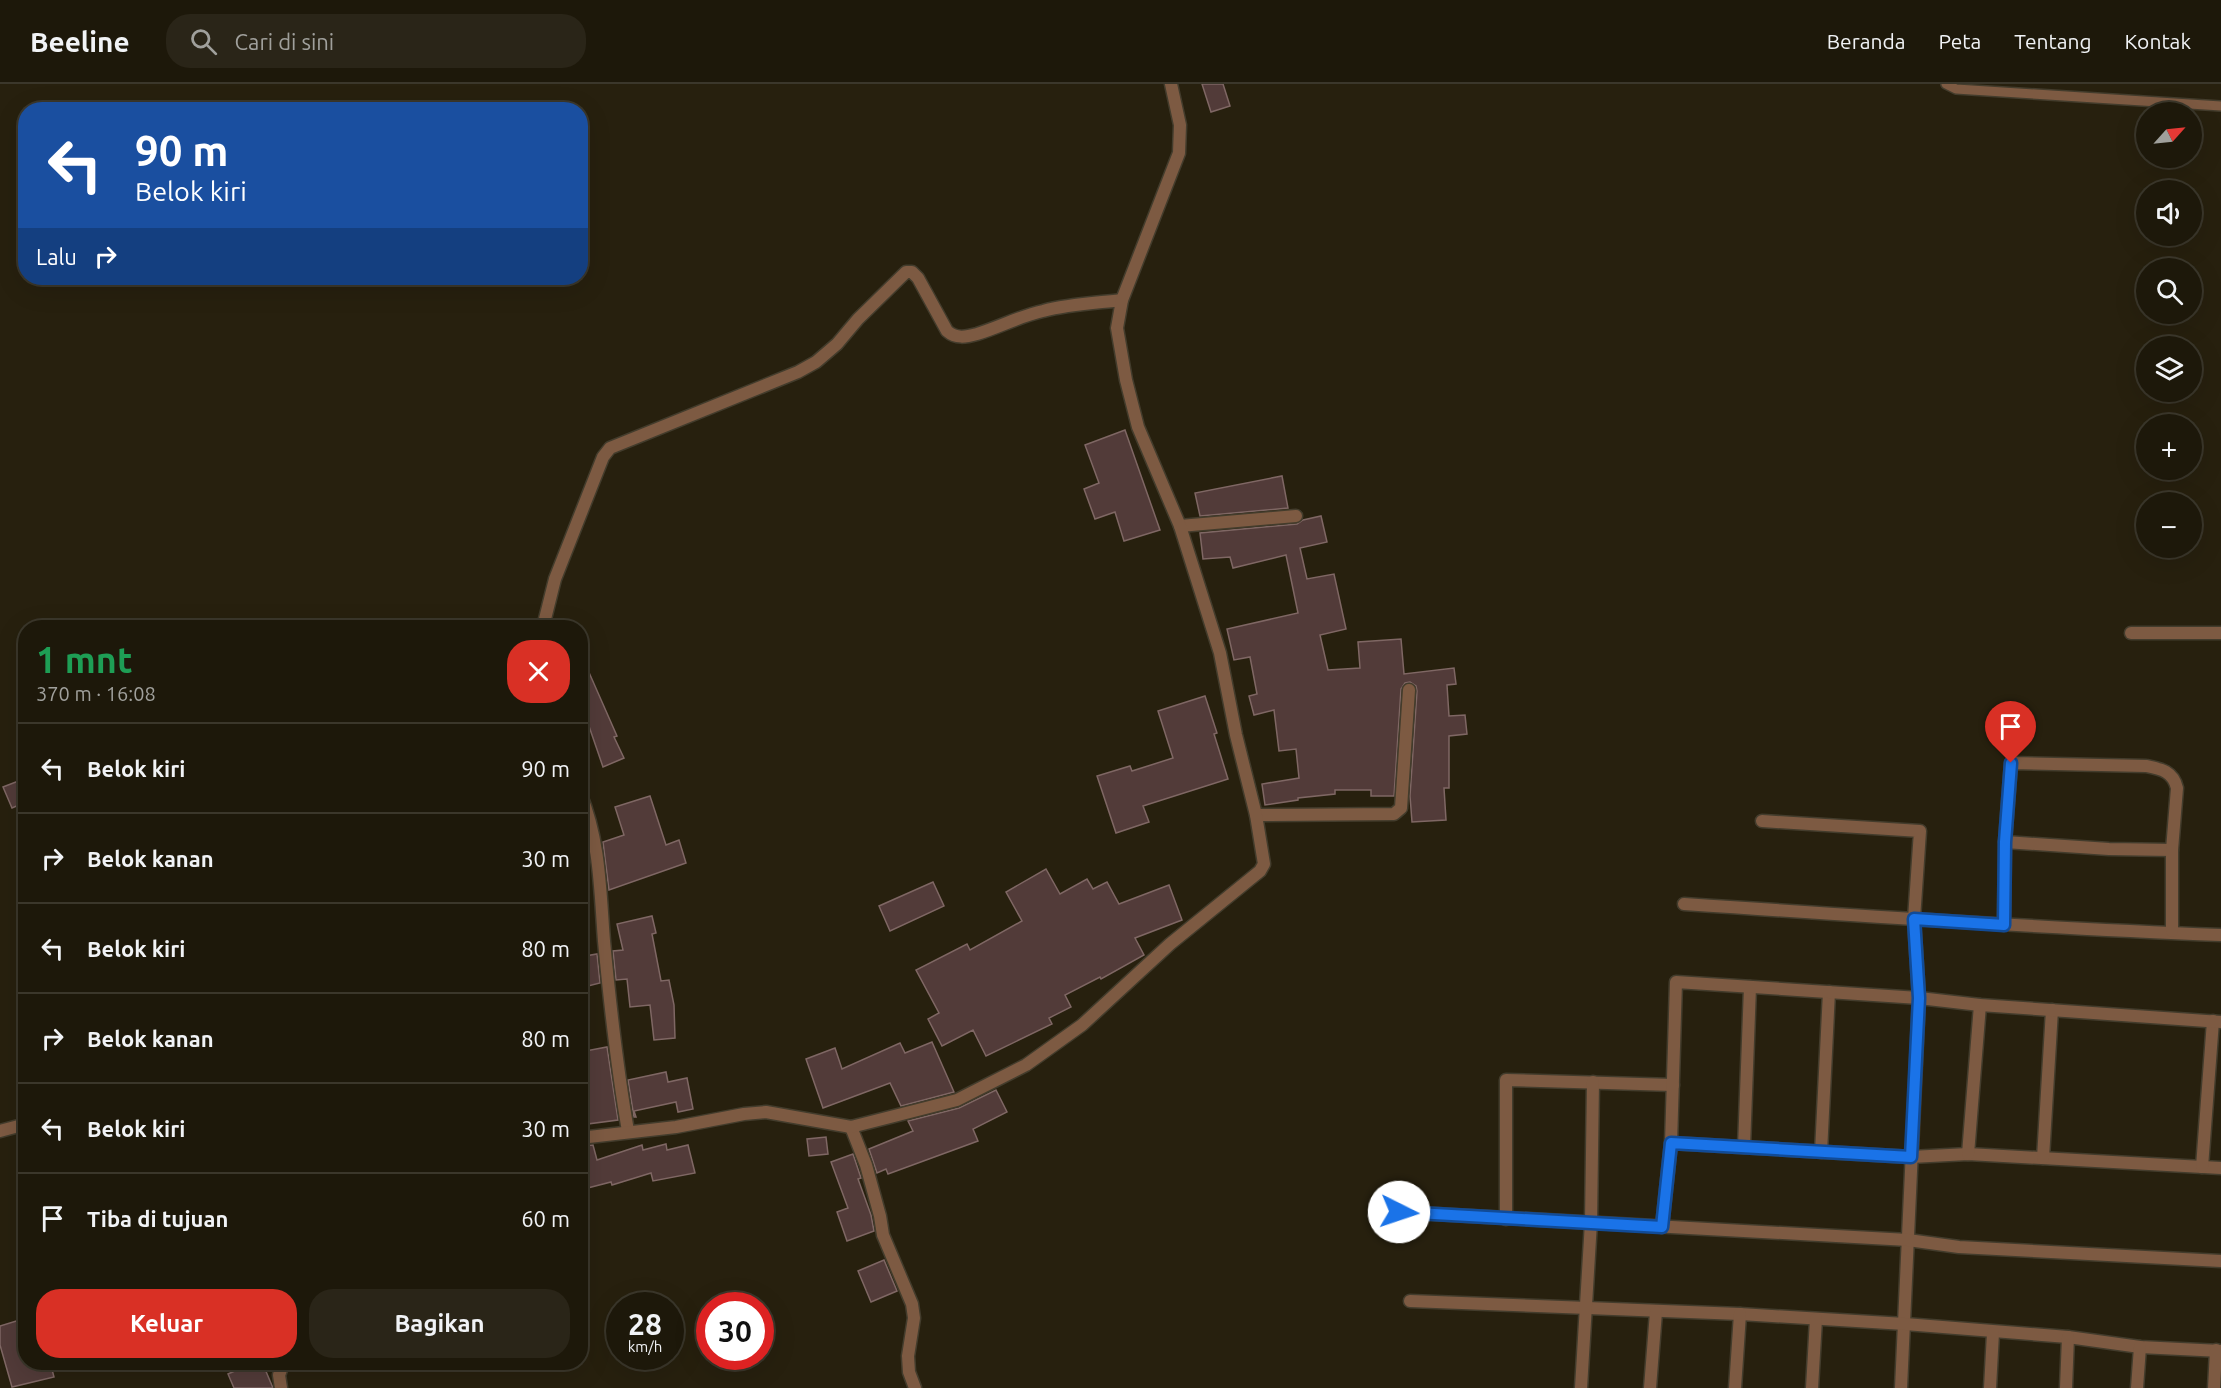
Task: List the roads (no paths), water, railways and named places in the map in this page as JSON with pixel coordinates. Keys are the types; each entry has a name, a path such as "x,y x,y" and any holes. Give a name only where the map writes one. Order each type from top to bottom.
{"street":[{"path":"588,1137 676,1127 766,1112 851,1126 957,1100 1026,1065 1082,1025 1170,944 1260,871 1264,864 1256,815 1236,735 1220,652 1180,526 1138,427 1117,328 1122,300 1179,153 1180,125 1171,84"},
{"path":"545,620 555,579 603,457 610,448 798,372 816,362 837,344 858,319 906,272 912,272 918,278 947,331 952,336 960,338 1045,310 1122,300"},
{"path":"1180,526 1296,516"},
{"path":"2131,633 2221,633"},
{"path":"1256,815 1394,814 1401,808 1409,690"},
{"path":"2004,925 2005,842 2011,763 2146,766 2161,769 2170,774 2177,788 2172,850 2172,932"},
{"path":"588,818 597,847 599,893 615,1048 628,1131"},
{"path":"1762,821 1920,831 1914,919 1919,998 1901,1388"},
{"path":"2005,842 2109,849 2172,850"},
{"path":"1684,904 2004,925 2221,935"},
{"path":"1662,1227 1671,1143 1676,982 2217,1021 2202,1167"},
{"path":"1744,1147 1750,987"},
{"path":"1821,1152 1829,992"},
{"path":"1968,1154 1980,1005"},
{"path":"2043,1158 2052,1010"},
{"path":"1506,1219 1506,1080 1673,1085"},
{"path":"1581,1388 1591,1222 1593,1082"},
{"path":"0,1131 18,1126"},
{"path":"851,1126 866,1164 883,1235 912,1304 914,1318 908,1356 909,1372 915,1388"},
{"path":"1671,1143 1911,1157 1968,1154 2221,1168"},
{"path":"1399,1212 1908,1240 1959,1247 2221,1262"},
{"path":"1410,1301 1740,1314 1905,1324 1992,1333 2068,1337 2140,1347 2218,1351 2214,1388"},
{"path":"1650,1388 1656,1312"},
{"path":"1735,1388 1740,1314"},
{"path":"1812,1388 1816,1319"},
{"path":"1990,1388 1992,1333"},
{"path":"2066,1388 2068,1337"},
{"path":"2137,1388 2140,1347"},
{"path":"281,1370 279,1376 281,1388"}],"lane":[{"path":"1946,84 1956,89 2221,106"}]}
